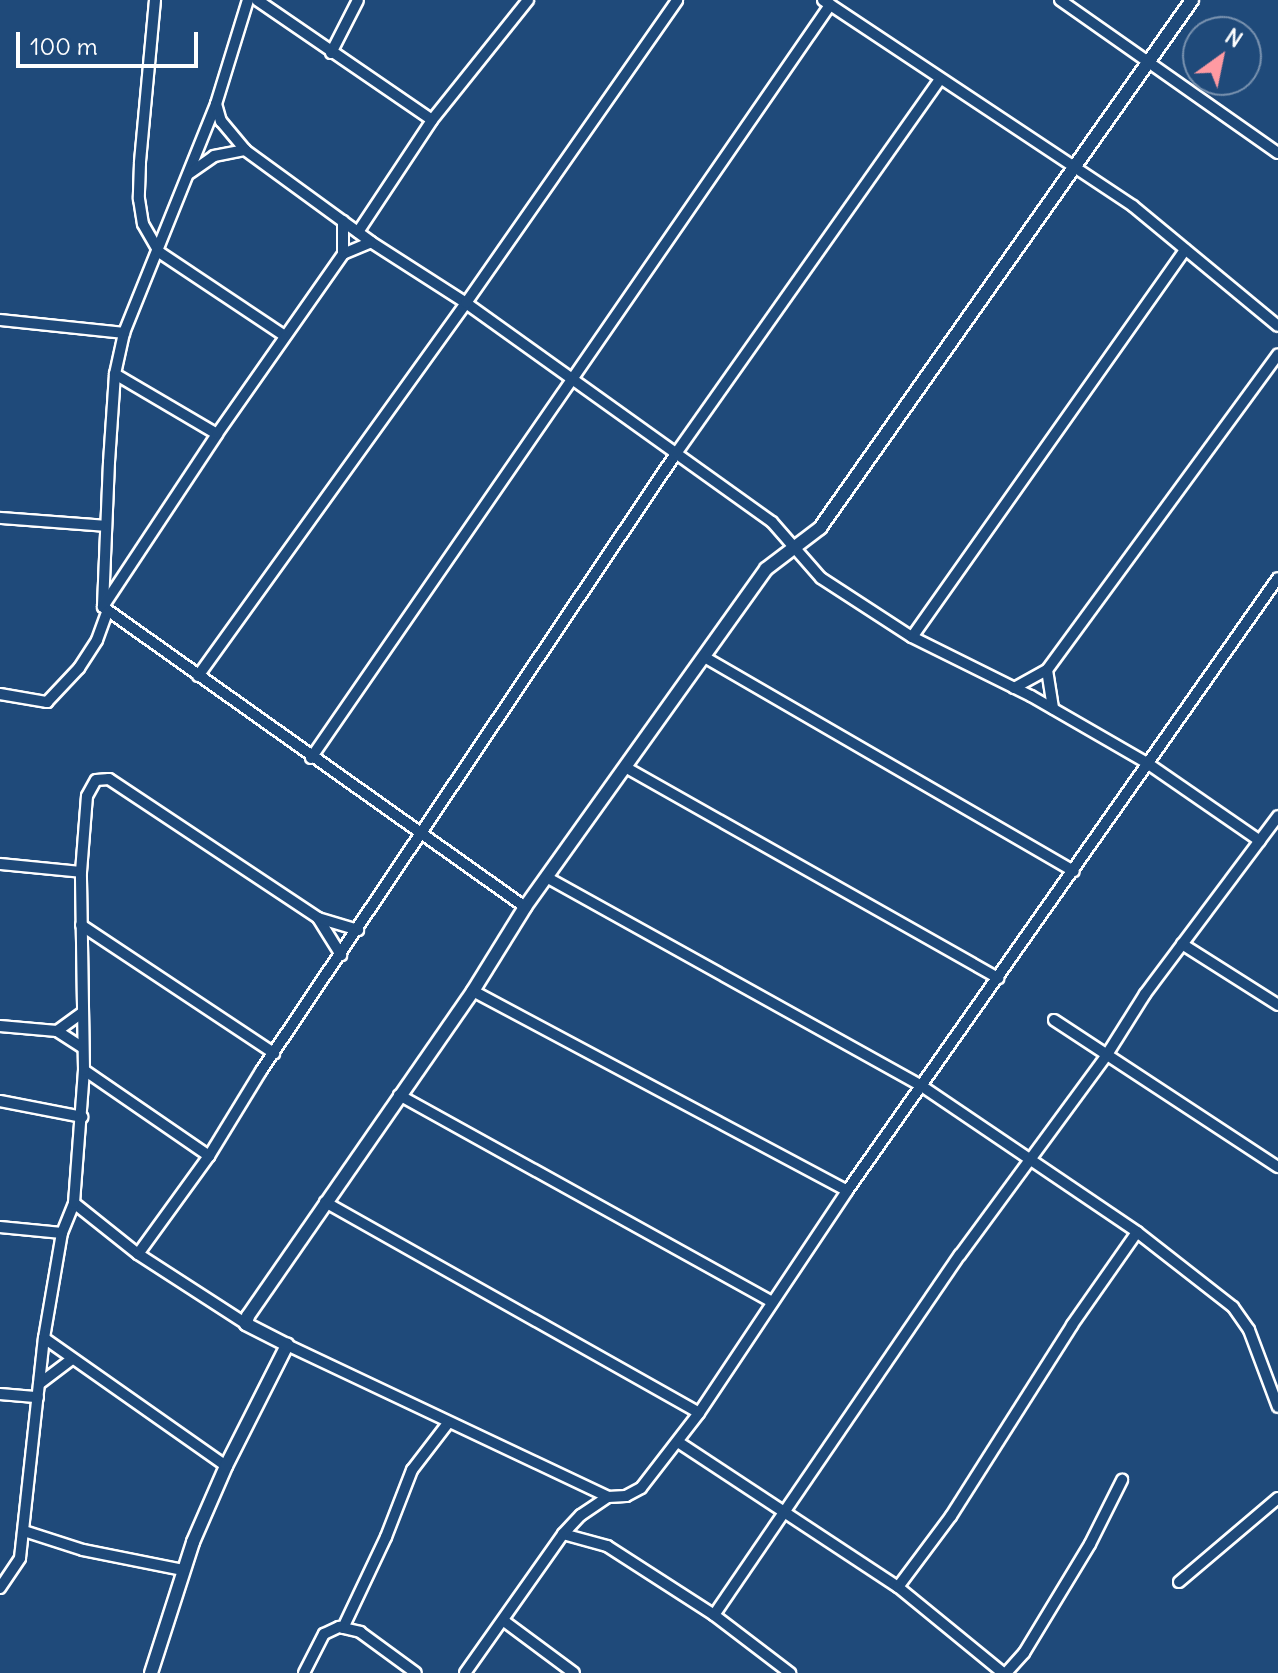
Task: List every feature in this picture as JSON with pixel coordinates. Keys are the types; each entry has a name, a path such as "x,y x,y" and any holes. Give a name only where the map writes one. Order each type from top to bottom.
{"street":[{"path":"155,0 139,199 143,224 159,252 285,336"},
{"path":"0,694 47,702 79,668 97,640 105,609 106,526 115,374 124,333 216,104 248,0"},
{"path":"257,0 432,120"},
{"path":"331,53 358,0"},
{"path":"358,232 432,120 528,0"},
{"path":"198,676 466,303 677,0"},
{"path":"1060,0 1278,153"},
{"path":"246,1324 248,1316 325,1202 473,991 525,907 706,658 766,569 820,528 1192,0"},
{"path":"311,758 827,2 939,80 1075,165 1133,206 1278,326"},
{"path":"138,1254 209,1156 421,831 677,452 939,80"},
{"path":"216,104 221,121 245,150 371,242 572,377 772,522 821,578 912,637 1014,688 1147,763 1260,841"},
{"path":"190,173 214,156 245,150"},
{"path":"343,221 343,254"},
{"path":"105,609 217,434 343,254 371,242"},
{"path":"912,637 1185,250"},
{"path":"0,320 124,333"},
{"path":"1014,688 1047,670 1278,354"},
{"path":"115,374 217,434"},
{"path":"0,518 106,526"},
{"path":"74,1203 138,1254 246,1324 608,1497 626,1496 641,1488 699,1413 847,1191 1278,578"},
{"path":"105,609 525,907"},
{"path":"706,658 1074,871"},
{"path":"1047,670 1053,709"},
{"path":"625,767 998,978"},
{"path":"0,1588 14,1572 24,1531 44,1338 62,1233 74,1203 84,1070 81,872 87,796 96,780 102,777 318,918 358,930"},
{"path":"714,1615 783,1509 1106,1056 1182,944 1278,816"},
{"path":"0,864 81,872"},
{"path":"548,878 923,1087 1029,1162 1137,1232 1233,1307 1249,1330 1278,1407"},
{"path":"318,918 341,955"},
{"path":"81,925 274,1053"},
{"path":"1182,944 1278,1005"},
{"path":"473,991 847,1191"},
{"path":"57,1031 82,1013"},
{"path":"1054,1020 1278,1167"},
{"path":"0,1026 57,1031 83,1048"},
{"path":"84,1070 209,1156"},
{"path":"399,1095 772,1302"},
{"path":"0,1101 82,1117"},
{"path":"325,1202 699,1413"},
{"path":"0,1227 62,1233"},
{"path":"898,1587 951,1516 1072,1325 1137,1232"},
{"path":"44,1338 226,1466"},
{"path":"151,1673 183,1570 226,1466 287,1345"},
{"path":"39,1384 72,1359"},
{"path":"0,1394 38,1397"},
{"path":"343,1628 386,1537 412,1470 448,1423"},
{"path":"678,1442 898,1587 1004,1673 1024,1653 1090,1544 1122,1480"},
{"path":"465,1673 563,1534 581,1515 608,1497"},
{"path":"1179,1582 1278,1498"},
{"path":"24,1531 83,1550 183,1570"},
{"path":"563,1534 607,1546 714,1615 790,1673"},
{"path":"0,1570 14,1572"},
{"path":"504,1621 574,1673"},
{"path":"304,1673 324,1634 343,1628 360,1632 394,1653 416,1673"}]}
